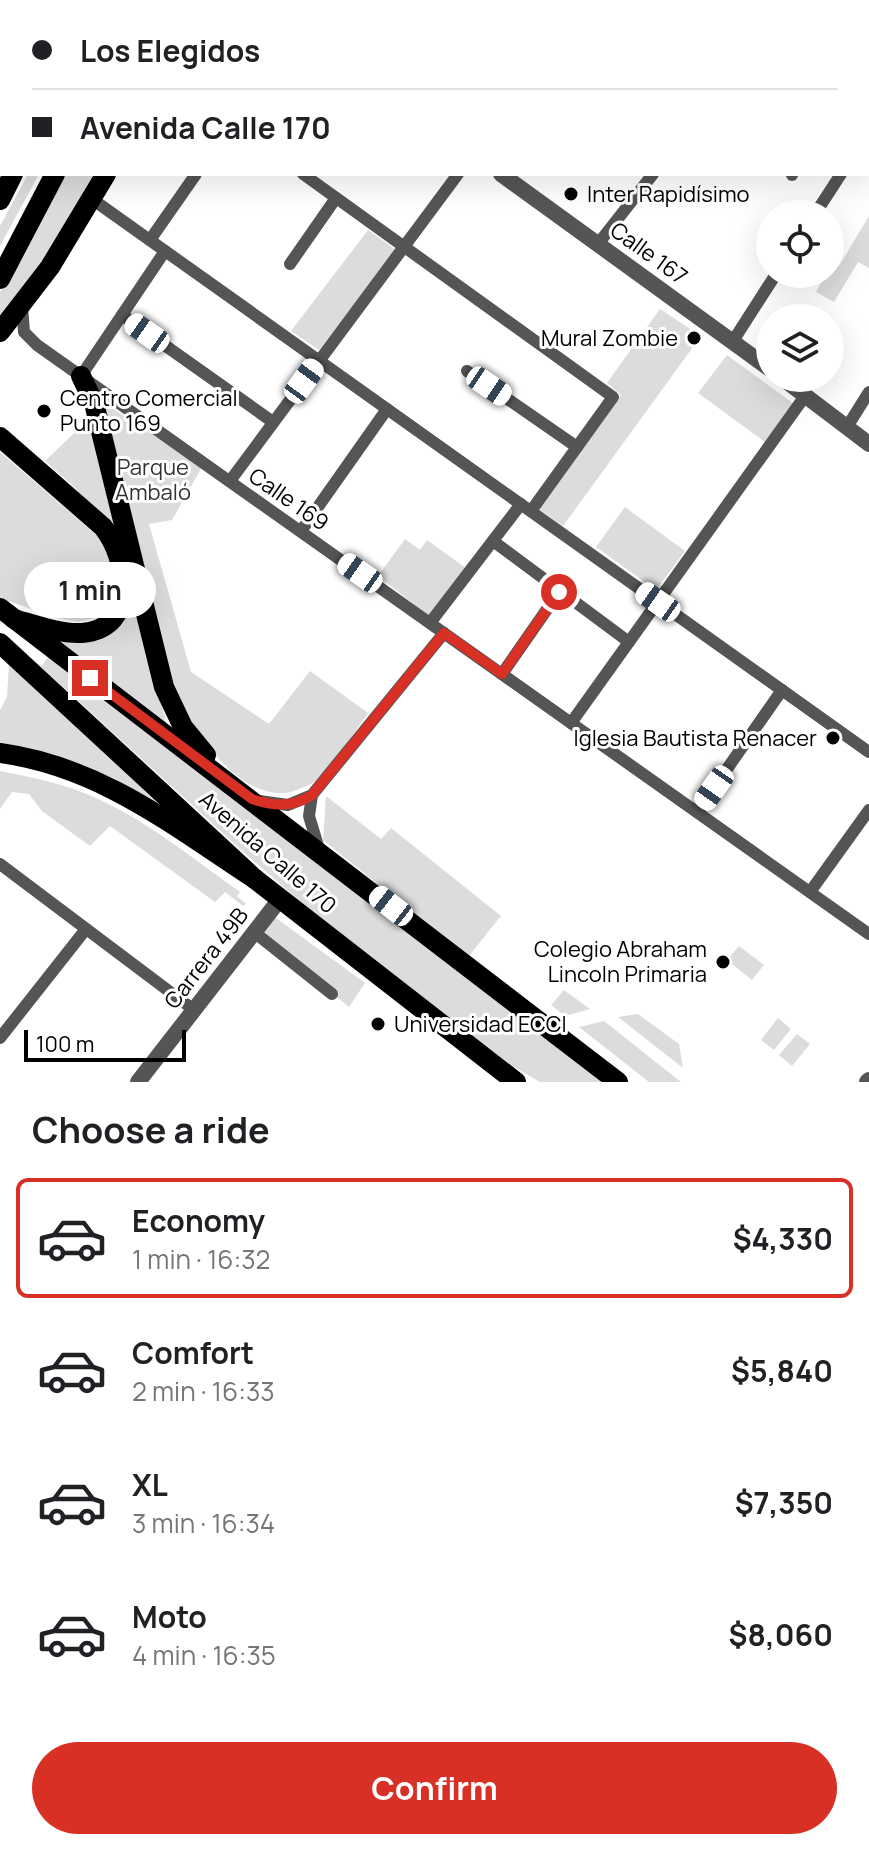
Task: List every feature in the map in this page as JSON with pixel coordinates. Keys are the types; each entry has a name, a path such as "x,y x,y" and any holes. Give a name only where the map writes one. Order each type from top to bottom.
{"main road":[{"path":"0,200 12,176"},
{"path":"0,279 54,176"},
{"path":"0,332 50,267 105,176"},
{"path":"81,376 94,403 163,686 183,727 229,782"},
{"path":"0,437 103,527 116,546 125,589 119,607 109,622 84,633 69,632 5,613"},
{"name":"Avenida Calle 170","path":"5,613 252,799 609,1078"},
{"name":"Avenida Calle 170","path":"0,643 255,879 514,1080"},
{"path":"0,753 61,767 116,789 255,879"}],"street":[{"path":"150,240 195,176"},
{"path":"306,176 613,397 577,447 526,508 493,541 430,623"},
{"path":"230,481 457,176"},
{"name":"Calle 167","path":"504,176 756,358"},
{"path":"598,244 651,176"},
{"path":"824,200 838,179"},
{"path":"290,264 336,198"},
{"path":"92,199 869,752"},
{"path":"81,376 165,251"},
{"path":"733,341 767,288"},
{"name":"Calle 169","path":"22,304 24,332 81,376 869,934"},
{"path":"122,315 273,422"},
{"path":"467,371 577,447"},
{"path":"800,392 869,444"},
{"path":"847,427 869,392"},
{"path":"571,723 805,396"},
{"path":"301,531 387,409"},
{"path":"493,541 629,642"},
{"path":"502,674 559,592"},
{"path":"252,799 288,805 312,795 444,633"},
{"path":"697,812 782,690"},
{"path":"312,795 309,816 320,852"},
{"path":"810,892 869,810"},
{"path":"0,864 194,1010"},
{"name":"Carrera 49B","path":"138,1082 280,899"},
{"path":"3,1029 86,929"},
{"path":"254,932 332,994"}],"green space":[{"path":"27,176 38,176 0,246 0,226"},
{"path":"64,176 100,176 0,323 0,292"},
{"path":"869,216 869,268 858,262 844,285 844,258"},
{"path":"368,230 396,250 319,350 291,331"},
{"path":"818,288 842,288 834,302 816,292"},
{"path":"660,309 701,336 563,526 539,509 621,395 607,383"},
{"path":"727,355 756,376 756,392 778,392 794,404 765,442 698,393"},
{"name":"Parque Ambaló","path":"100,400 202,467 172,520 149,524 191,672 269,724 310,671 368,713 335,758 310,785 278,793 242,780 211,750 175,701"},
{"path":"90,418 120,535 45,461"},
{"path":"0,452 100,538 109,560 114,589 109,608 97,618 78,622 57,618 0,598"},
{"path":"625,507 685,551 656,590 596,547"},
{"path":"405,539 420,550 427,540 466,568 429,616 378,576"},
{"path":"134,597 168,729 41,632 87,640 129,609"},
{"path":"49,655 600,1082 540,1082 509,1064 324,922 41,667"},
{"path":"9,664 183,820 114,778 0,745 0,710 7,697"},
{"path":"0,771 68,787 109,804 167,839 240,892 237,896 246,904 243,906 225,892 215,902 110,826 90,846 42,811 29,794 12,792 0,809"},
{"path":"326,796 381,839 391,828 501,916 468,957 323,840"},
{"path":"272,915 365,983 349,1007 258,933"},
{"path":"739,946 764,965 752,980 727,960"},
{"path":"564,990 590,1009 565,1016 551,1005"},
{"path":"638,1014 679,1044 683,1068 618,1017"},
{"path":"778,1018 791,1029 774,1050 761,1040"},
{"path":"604,1021 681,1082 649,1082 579,1027"},
{"path":"797,1034 810,1044 792,1066 779,1055"}],"place":[{"name":"Inter Rapidísimo","path":"571,194"},
{"name":"Mural Zombie","path":"694,338"},
{"name":"Centro Comercial Punto 169","path":"44,411"},
{"name":"Iglesia Bautista Renacer","path":"833,738"},
{"name":"Colegio Abraham Lincoln Primaria","path":"723,962"},
{"name":"Universidad ECCI","path":"378,1024"}],"route":[{"path":"90,678 252,799 279,805 296,803 312,795 444,633 502,674 559,592"}]}
